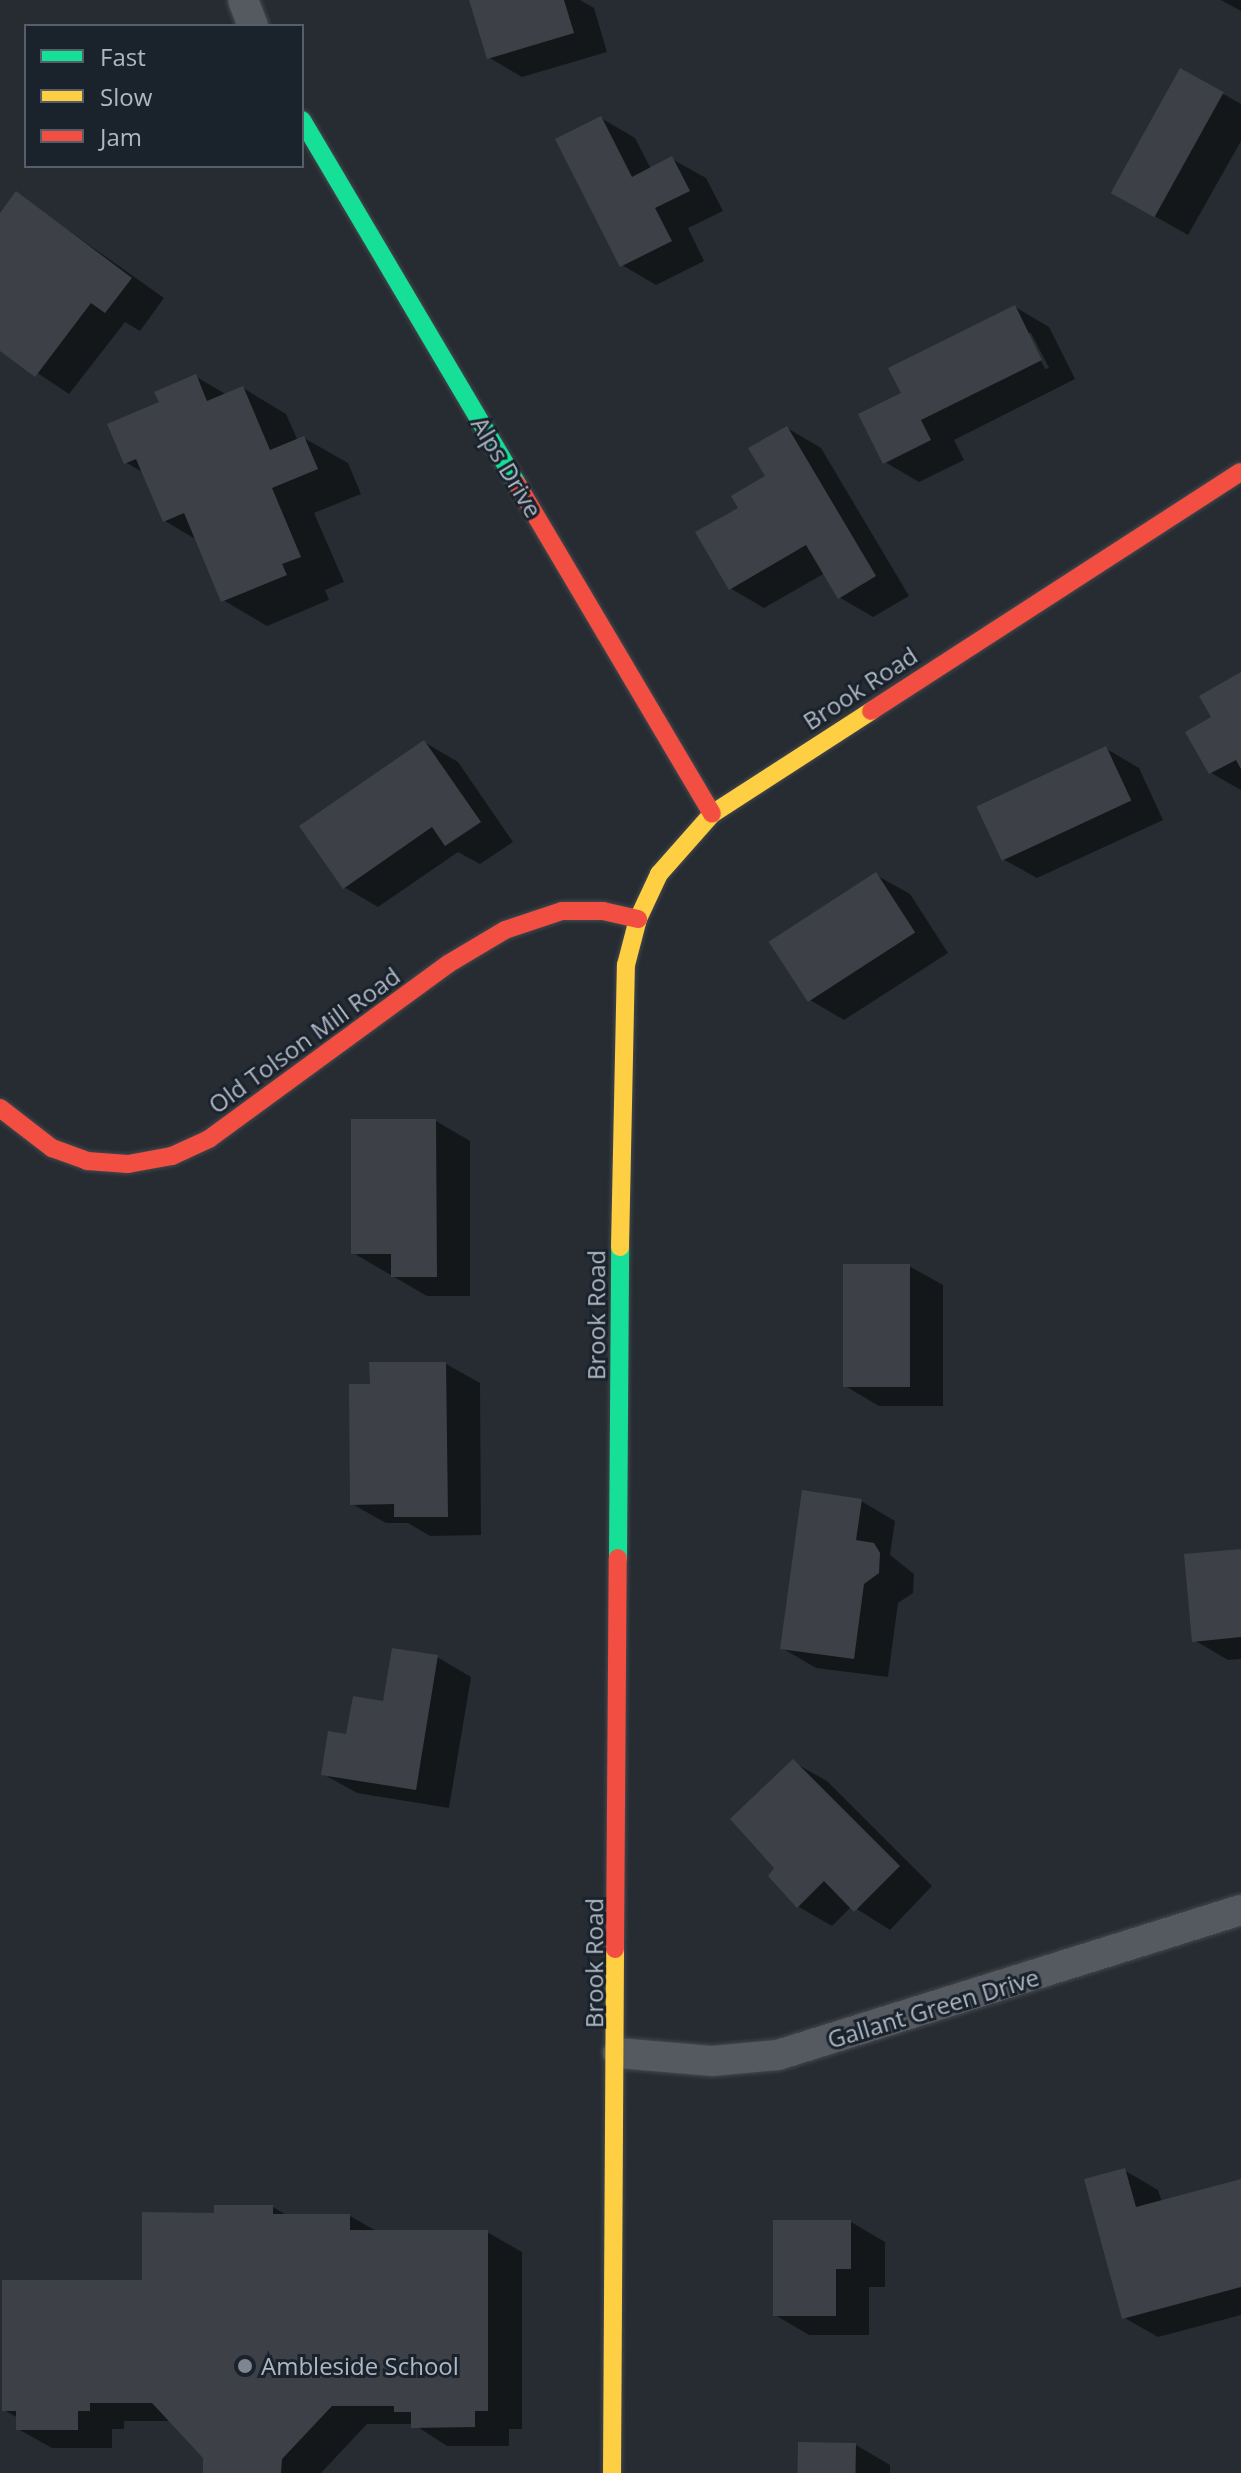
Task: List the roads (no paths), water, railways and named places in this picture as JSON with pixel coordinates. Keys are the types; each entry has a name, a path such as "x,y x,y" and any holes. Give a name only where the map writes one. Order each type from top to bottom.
{"street":[{"path":"243,0 252,24"},
{"name":"Alps Drive","path":"304,123 712,814"},
{"name":"Brook Road","path":"612,2473 618,2053 621,1047 626,965 638,919 659,874 712,814 1241,472"},
{"name":"Old Tolson Mill Road","path":"0,1108 52,1148 87,1161 128,1164 172,1156 209,1139 448,964 505,930 562,911 603,911 638,919"},
{"name":"Gallant Green Drive","path":"618,2053 712,2061 778,2055 1241,1910"}],"place":[{"name":"Ambleside School","path":"245,2366"}]}
